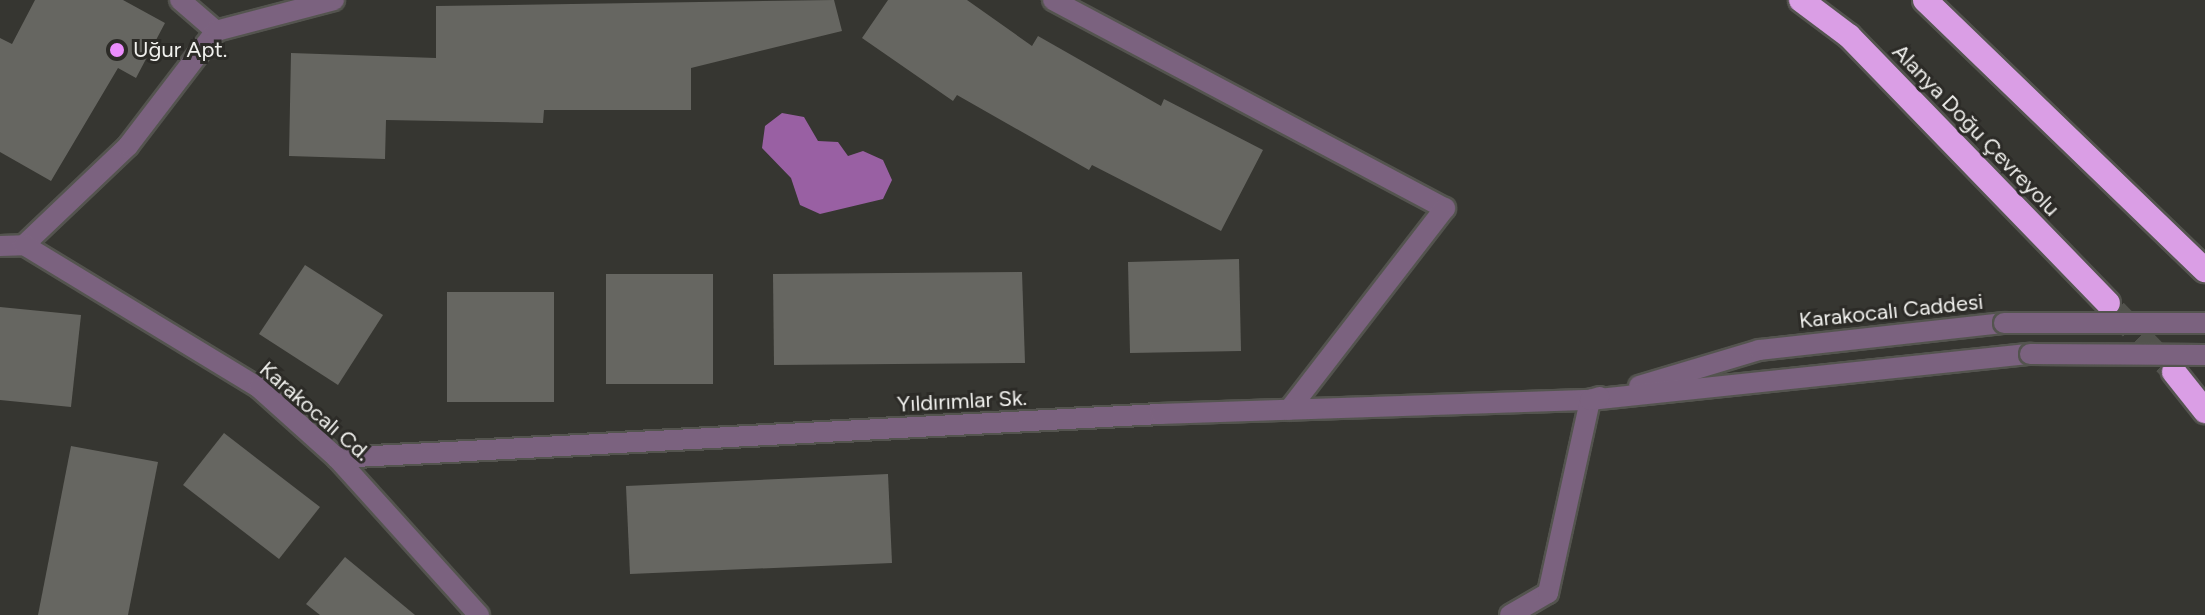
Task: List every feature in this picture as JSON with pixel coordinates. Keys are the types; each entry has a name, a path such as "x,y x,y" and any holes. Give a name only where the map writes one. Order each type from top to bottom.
{"highway":[{"name":"Alanya Doğu Çevreyolu","path":"1801,0 1849,36 2108,303"},
{"path":"1925,0 2205,270"},
{"path":"2174,372 2205,411"}],"street":[{"path":"180,0 216,31"},
{"path":"0,246 24,245 128,146 216,31 334,0"},
{"path":"1053,0 1445,208 1289,410"},
{"name":"Karakocalı Cd.","path":"24,245 259,388 337,458 477,614"},
{"name":"Karakocalı Caddesi","path":"1590,400 1759,350 2004,323 2205,323"},
{"path":"1510,615 1548,593 1590,400 2030,354 2205,355"},
{"name":"Yıldırımlar Sk.","path":"337,458 1289,410 1590,400"}],"shaded area":[{"path":"782,113 804,117 818,141 838,142 848,156 863,151 883,160 892,180 883,199 820,214 800,205 791,178 762,148 765,126"}],"building":[{"path":"35,0 123,0 165,23 136,78 118,68 51,181 0,152 0,38 12,44"},
{"path":"834,0 842,31 691,68 691,110 544,110 543,123 386,120 385,159 289,156 291,53 436,58 436,6"},
{"path":"888,0 967,0 1032,46 1038,36 1161,106 1164,99 1263,150 1221,231 1092,165 1089,170 957,95 953,101 862,38"},
{"path":"1239,259 1241,351 1130,353 1128,262"},
{"path":"305,265 383,315 338,385 259,334"},
{"path":"1022,272 1025,363 774,365 773,274"},
{"path":"606,274 713,274 713,384 606,384"},
{"path":"447,292 554,292 554,402 447,402"},
{"path":"0,307 81,315 71,407 0,400"},
{"path":"224,433 320,507 279,559 183,485"},
{"path":"71,446 158,462 128,615 38,615"},
{"path":"888,474 892,563 630,574 626,486"},
{"path":"345,557 415,615 320,615 306,604"}],"tunnel":[{"path":"2115,311 2170,368"}],"place":[{"name":"Uğur Apt.","path":"117,50"}]}
